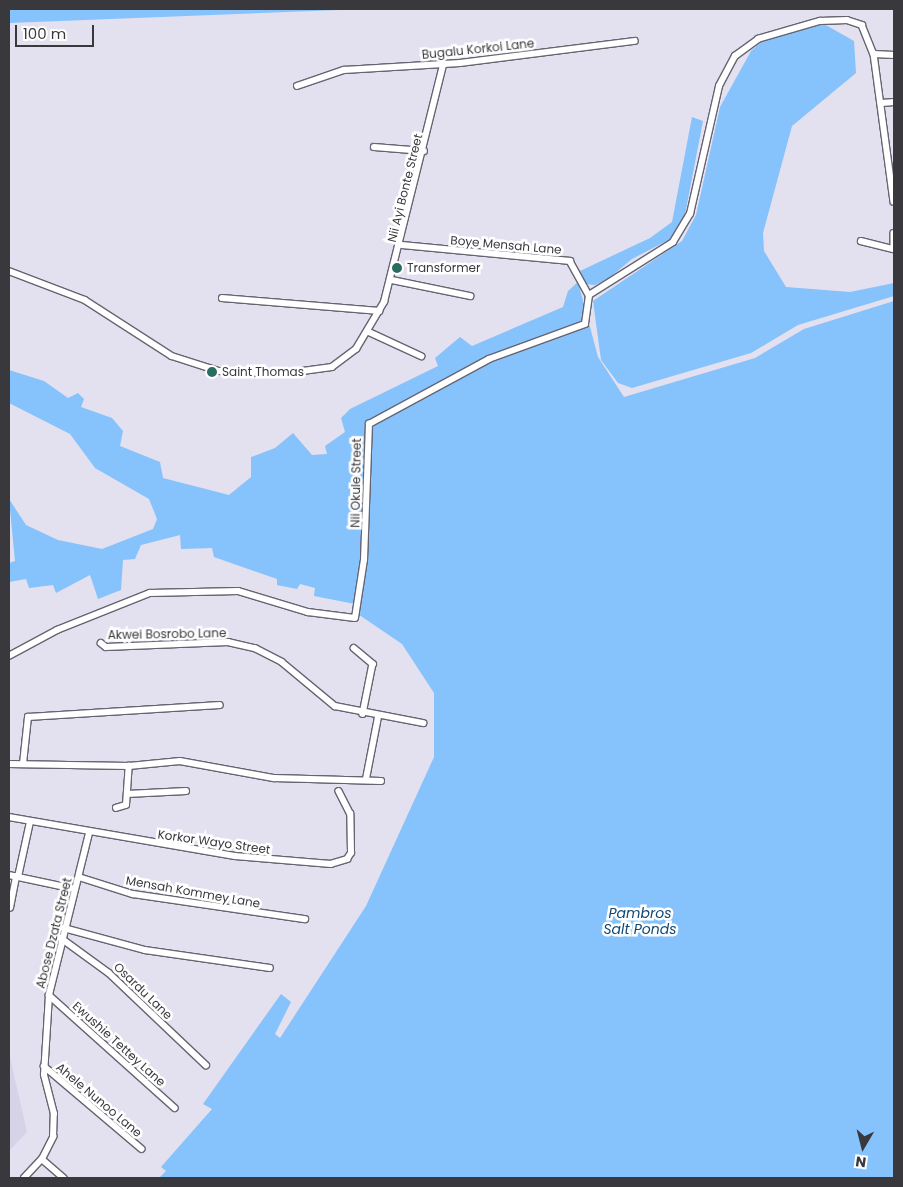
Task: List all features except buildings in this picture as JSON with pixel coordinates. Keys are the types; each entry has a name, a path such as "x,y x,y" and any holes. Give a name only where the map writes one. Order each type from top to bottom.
{"street":[{"path":"589,295 673,242 683,228 718,86 746,45 804,25 847,20 862,25 874,54 892,148 894,204"},
{"name":"Bugalu Korkoi Lane","path":"297,86 344,70 443,65 635,42"},
{"path":"874,54 894,55"},
{"name":"Nii Ayi Bonte Street","path":"9,272 84,300 172,356 220,371 281,374 332,367 346,360 367,331 379,311 392,280 402,245 443,65"},
{"path":"882,103 894,102"},
{"path":"374,146 424,151"},
{"path":"861,241 894,247 894,233"},
{"name":"Boye Mensah Lane","path":"402,245 570,261 589,295"},
{"path":"392,280 470,296"},
{"name":"Nii Okule Street","path":"9,656 57,630 150,593 238,591 308,612 354,618 364,560 366,428 379,416 489,359 585,324 589,295"},
{"path":"222,298 379,311"},
{"path":"367,331 421,356"},
{"name":"Akwei Bosrobo Lane","path":"101,643 106,647 228,642 256,648 278,659 336,706 378,717 423,723"},
{"path":"354,648 373,664 363,714"},
{"path":"23,764 28,717 220,705"},
{"path":"366,779 378,717"},
{"path":"9,764 129,766 180,761 274,778 366,779 381,781"},
{"path":"116,808 126,805 129,766"},
{"path":"127,794 186,791"},
{"name":"Korkor Wayo Street","path":"9,817 89,833 235,856 337,863 351,854 350,814 339,792"},
{"path":"10,908 30,822"},
{"name":"Abose Dzata Street","path":"24,1178 42,1159 55,1125 44,1066 49,995 61,938 79,877 89,833"},
{"path":"9,875 75,889"},
{"name":"Mensah Kommey Lane","path":"79,877 133,894 305,919"},
{"path":"64,928 145,950 270,968"},
{"name":"Osardu Lane","path":"61,938 109,973 206,1065"},
{"name":"Ewushie Tettey Lane","path":"49,995 175,1108"},
{"name":"Ahele Nunoo Lane","path":"44,1066 142,1149"},
{"path":"42,1159 64,1178"}],"shaded area":[{"path":"9,1053 27,1132 9,1151"}],"water":[{"path":"9,9 365,9 9,23"},
{"path":"824,24 854,41 856,73 792,126 763,233 764,251 786,287 850,292 894,283 894,296 798,325 751,353 632,388 618,383 601,360 593,301 682,241 696,215 720,107 751,51 766,38"},
{"path":"692,117 703,121 683,225 676,236 632,259 609,278 595,285 585,284 580,271 650,238 672,222"},
{"name":"Pambros Salt Ponds","path":"578,282 598,357 624,397 755,358 804,329 894,301 894,1178 159,1178 166,1171 161,1167 212,1109 203,1104 281,994 291,1002 275,1034 280,1038 366,906 434,757 434,693 402,644 355,612 355,604 314,596 315,588 300,584 297,589 277,585 277,579 214,557 212,548 181,549 180,535 141,545 135,559 123,560 121,590 98,599 90,575 56,593 53,585 29,588 26,579 9,582 9,563 15,561 9,499 26,525 58,540 102,549 153,529 157,519 149,499 95,468 70,434 9,403 9,370 44,381 68,398 78,393 84,399 81,407 112,418 123,431 120,446 160,462 163,478 229,495 251,477 251,457 275,448 293,433 312,455 327,454 325,446 345,432 341,418 350,409 438,366 435,358 460,337 472,346 563,307 568,291"}],"place":[{"name":"Transformer","path":"397,268"},
{"name":"Saint Thomas","path":"212,372"}]}
